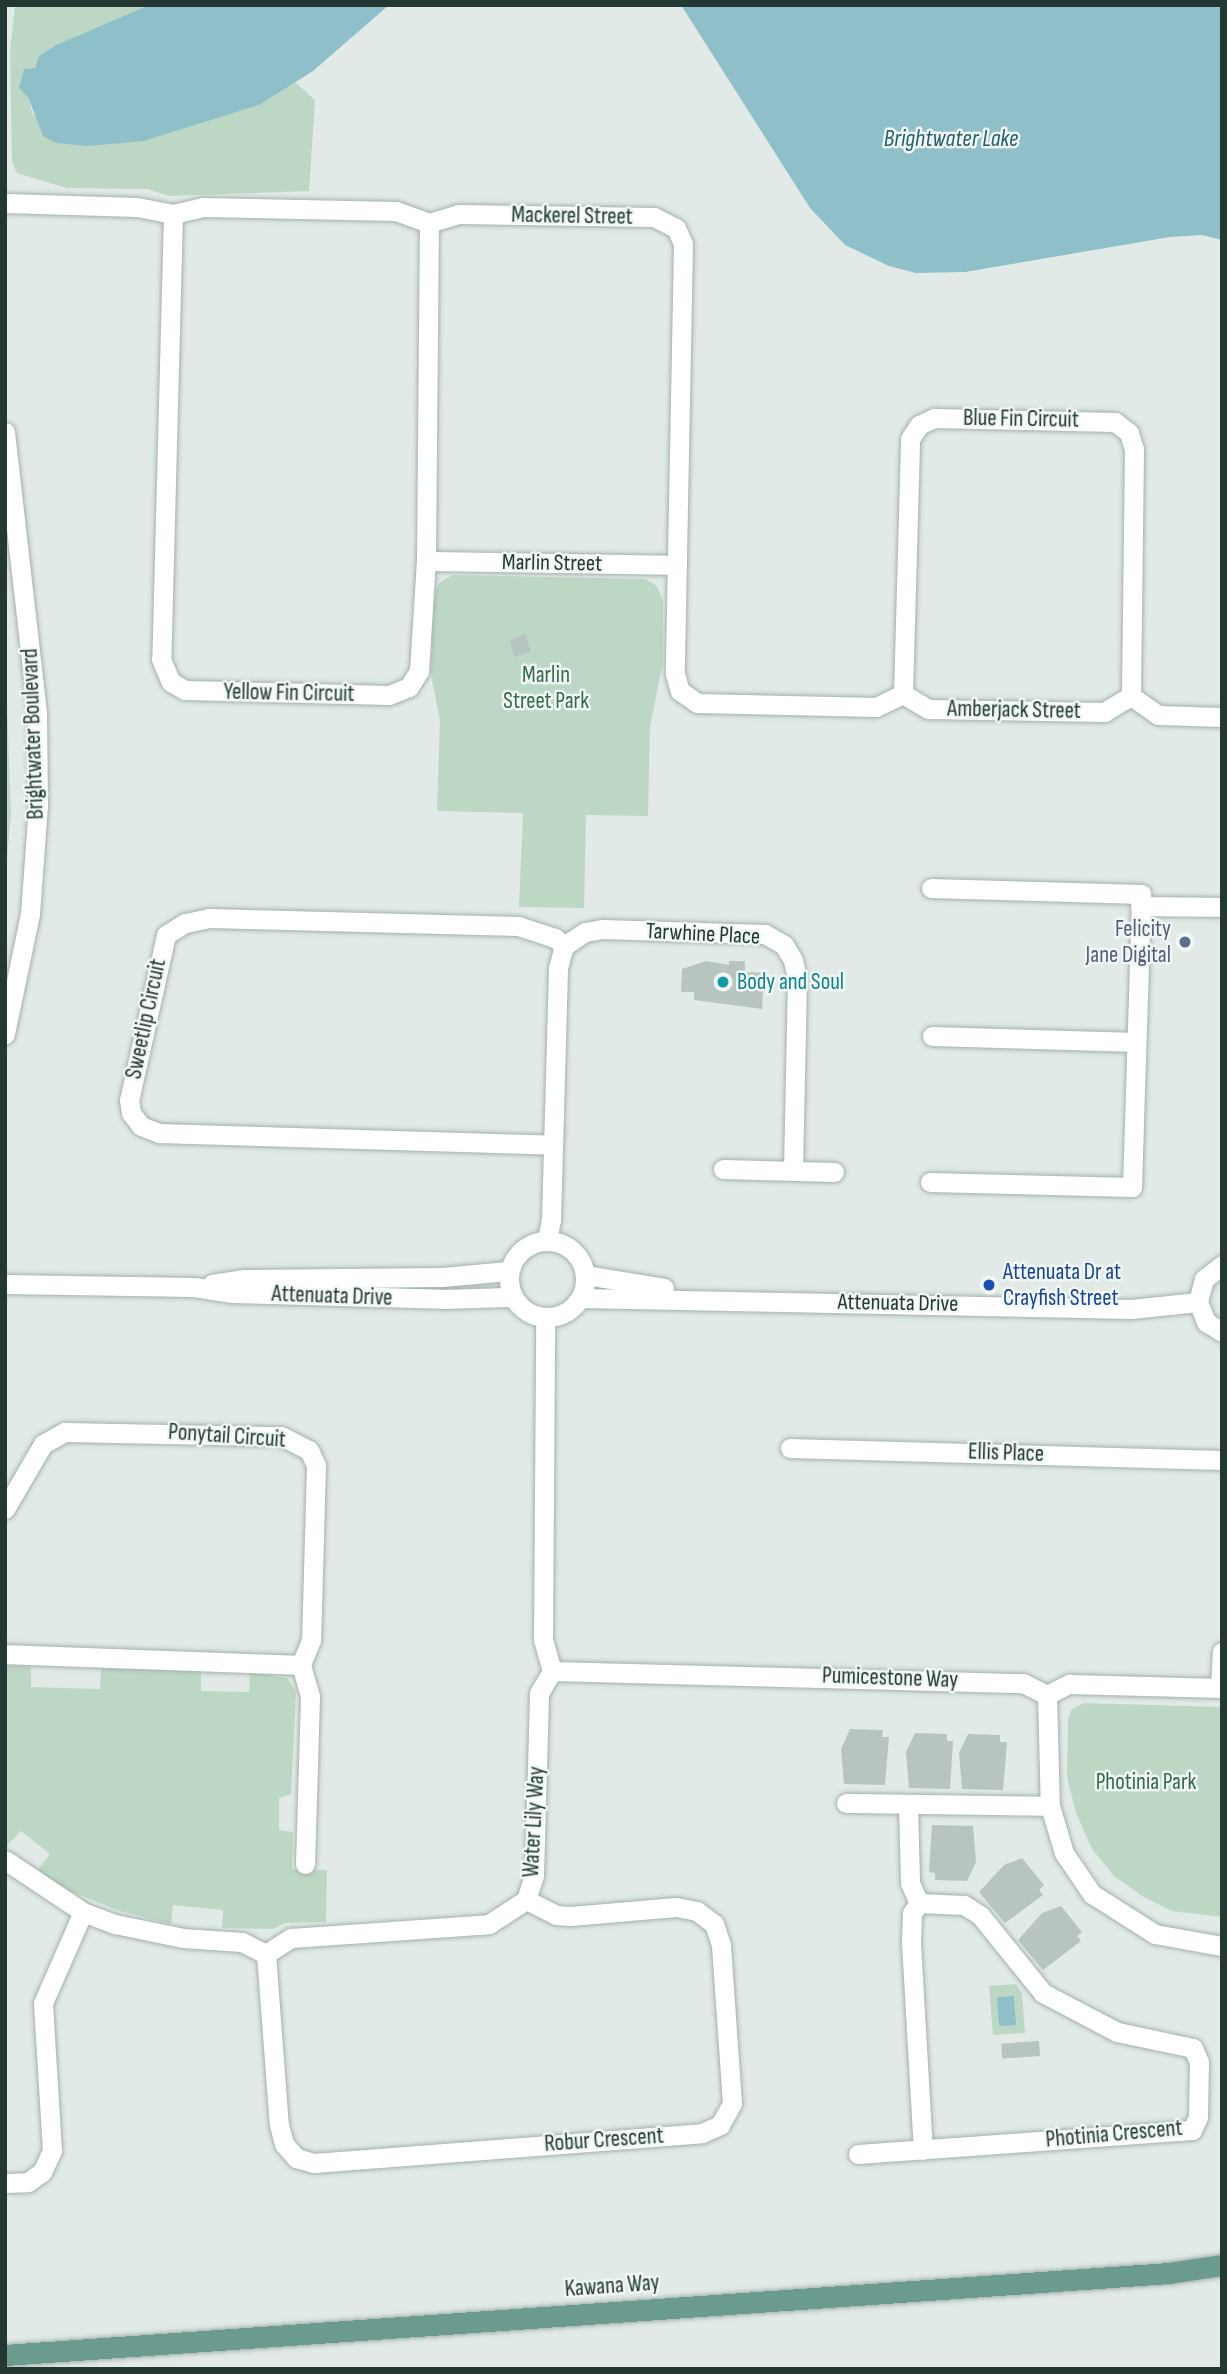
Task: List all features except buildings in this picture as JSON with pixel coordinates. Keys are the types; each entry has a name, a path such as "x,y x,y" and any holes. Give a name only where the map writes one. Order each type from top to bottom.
{"main road":[{"name":"Kawana Way","path":"5,2355 1168,2273 1222,2265"}],"street":[{"path":"5,203 137,207 173,215 203,207 396,211 429,223"},
{"name":"Mackerel Street","path":"429,223 458,214 642,217 676,228 683,244 675,674 680,691 697,703 876,707 903,694"},
{"name":"Yellow Fin Circuit","path":"173,215 161,659 171,681 185,690 389,695 409,687 419,671 426,561 429,223"},
{"name":"Blue Fin Circuit","path":"903,694 910,439 919,425 934,418 1115,422 1129,433 1134,449 1130,696"},
{"name":"Brightwater Boulevard","path":"5,432 37,712 38,805 30,914 5,1034"},
{"name":"Marlin Street","path":"426,561 677,565"},
{"name":"Amberjack Street","path":"903,694 928,709 1104,712 1130,696"},
{"path":"1130,696 1158,715 1222,717"},
{"path":"930,1182 1132,1187 1141,894 931,888"},
{"path":"1140,906 1222,907"},
{"name":"Sweetlip Circuit","path":"552,1145 159,1133 141,1126 131,1113 129,1100 159,953 166,935 184,923 209,918 519,926 538,930 564,946"},
{"name":"Tarwhine Place","path":"564,946 584,932 602,929 765,934 784,946 793,960 797,979 793,1170"},
{"path":"547,1240 558,968 564,946"},
{"path":"932,1036 1136,1042"},
{"path":"723,1169 834,1172"},
{"path":"547,1240 573,1250 585,1275 581,1297 572,1308 545,1317 532,1315 512,1297 508,1271 522,1249 547,1240"},
{"path":"1222,1265 1204,1279 1198,1302 1206,1322 1222,1332"},
{"name":"Attenuata Drive","path":"194,1287 245,1279 442,1277 508,1271"},
{"name":"Attenuata Drive","path":"5,1274 30,1283"},
{"name":"Attenuata Drive","path":"585,1275 723,1299"},
{"name":"Attenuata Drive","path":"5,1284 194,1287 233,1293 512,1297"},
{"name":"Attenuata Drive","path":"581,1297 1130,1309 1198,1302"},
{"path":"545,1317 543,1640 552,1671"},
{"name":"Ponytail Circuit","path":"5,1509 43,1444 65,1432 281,1436 296,1440 309,1450 316,1465 311,1640 301,1665"},
{"name":"Ellis Place","path":"790,1448 1222,1460"},
{"path":"1222,1652 1221,1688 1069,1684 1047,1695 1050,1806 1065,1853 1092,1894 1155,1934 1222,1946"},
{"path":"5,1654 301,1665 310,1697 305,1864"},
{"name":"Pumicestone Way","path":"552,1671 1023,1683 1047,1695"},
{"name":"Water Lily Way","path":"266,1954 291,1938 489,1924 526,1900 535,1872 539,1693 552,1671"},
{"path":"846,1803 1050,1806"},
{"path":"908,1804 910,1883 919,1903 912,1913 911,1938 923,2150"},
{"path":"5,1860 83,1912 183,1938 242,1942 266,1954"},
{"name":"Robur Crescent","path":"266,1954 279,2125 284,2144 296,2158 314,2163 702,2133 720,2125 732,2103 721,1945 715,1924 697,1911 677,1908 556,1915 526,1900"},
{"name":"Photinia Crescent","path":"858,2154 1192,2130 1198,2117 1199,2062 1193,2048 1117,2032 1043,1993 980,1915 964,1905 919,1903"},
{"path":"5,2183 28,2182 42,2172 52,2151 43,2003 83,1912"}],"green space":[{"path":"15,5 149,5 56,45 28,97 33,115 144,141 259,105 295,82 315,100 309,191 169,196 147,189 67,188 17,173 12,162 10,51"},
{"name":"Marlin Street Park","path":"453,575 645,579 657,586 663,601 663,662 650,727 648,816 586,815 584,908 519,907 523,813 437,811 440,720 431,675 433,597 439,583"},
{"path":"5,654 11,814 5,881"},
{"path":"5,1665 31,1667 31,1687 100,1689 101,1669 201,1670 201,1691 249,1692 250,1672 287,1678 296,1691 291,1794 279,1798 279,1830 293,1832 292,1869 327,1870 326,1922 285,1923 273,1929 222,1928 223,1910 173,1905 171,1924 120,1911 53,1884 36,1872 50,1854 21,1831 5,1848"},
{"name":"Photinia Park","path":"1084,1703 1222,1707 1222,1917 1172,1911 1142,1896 1114,1876 1092,1849 1076,1813 1067,1777 1068,1720 1071,1710"},
{"path":"1016,1984 1022,1994 1025,2033 993,2035 989,1986"}],"water":[{"path":"149,5 389,5 313,71 259,105 144,141 87,146 56,143 43,136 28,97 19,88 24,69 35,68 39,56 56,45"},
{"name":"Brightwater Lake","path":"681,5 1222,5 1222,240 1202,235 1170,237 965,272 916,273 889,266 845,245 810,208"},
{"path":"1014,1996 1016,2025 999,2026 997,1997"}],"place":[{"name":"Felicity Jane Digital","path":"1185,942"},
{"name":"Body and Soul","path":"723,982"},
{"name":"Attenuata Dr at Crayfish Street","path":"989,1285"}]}
